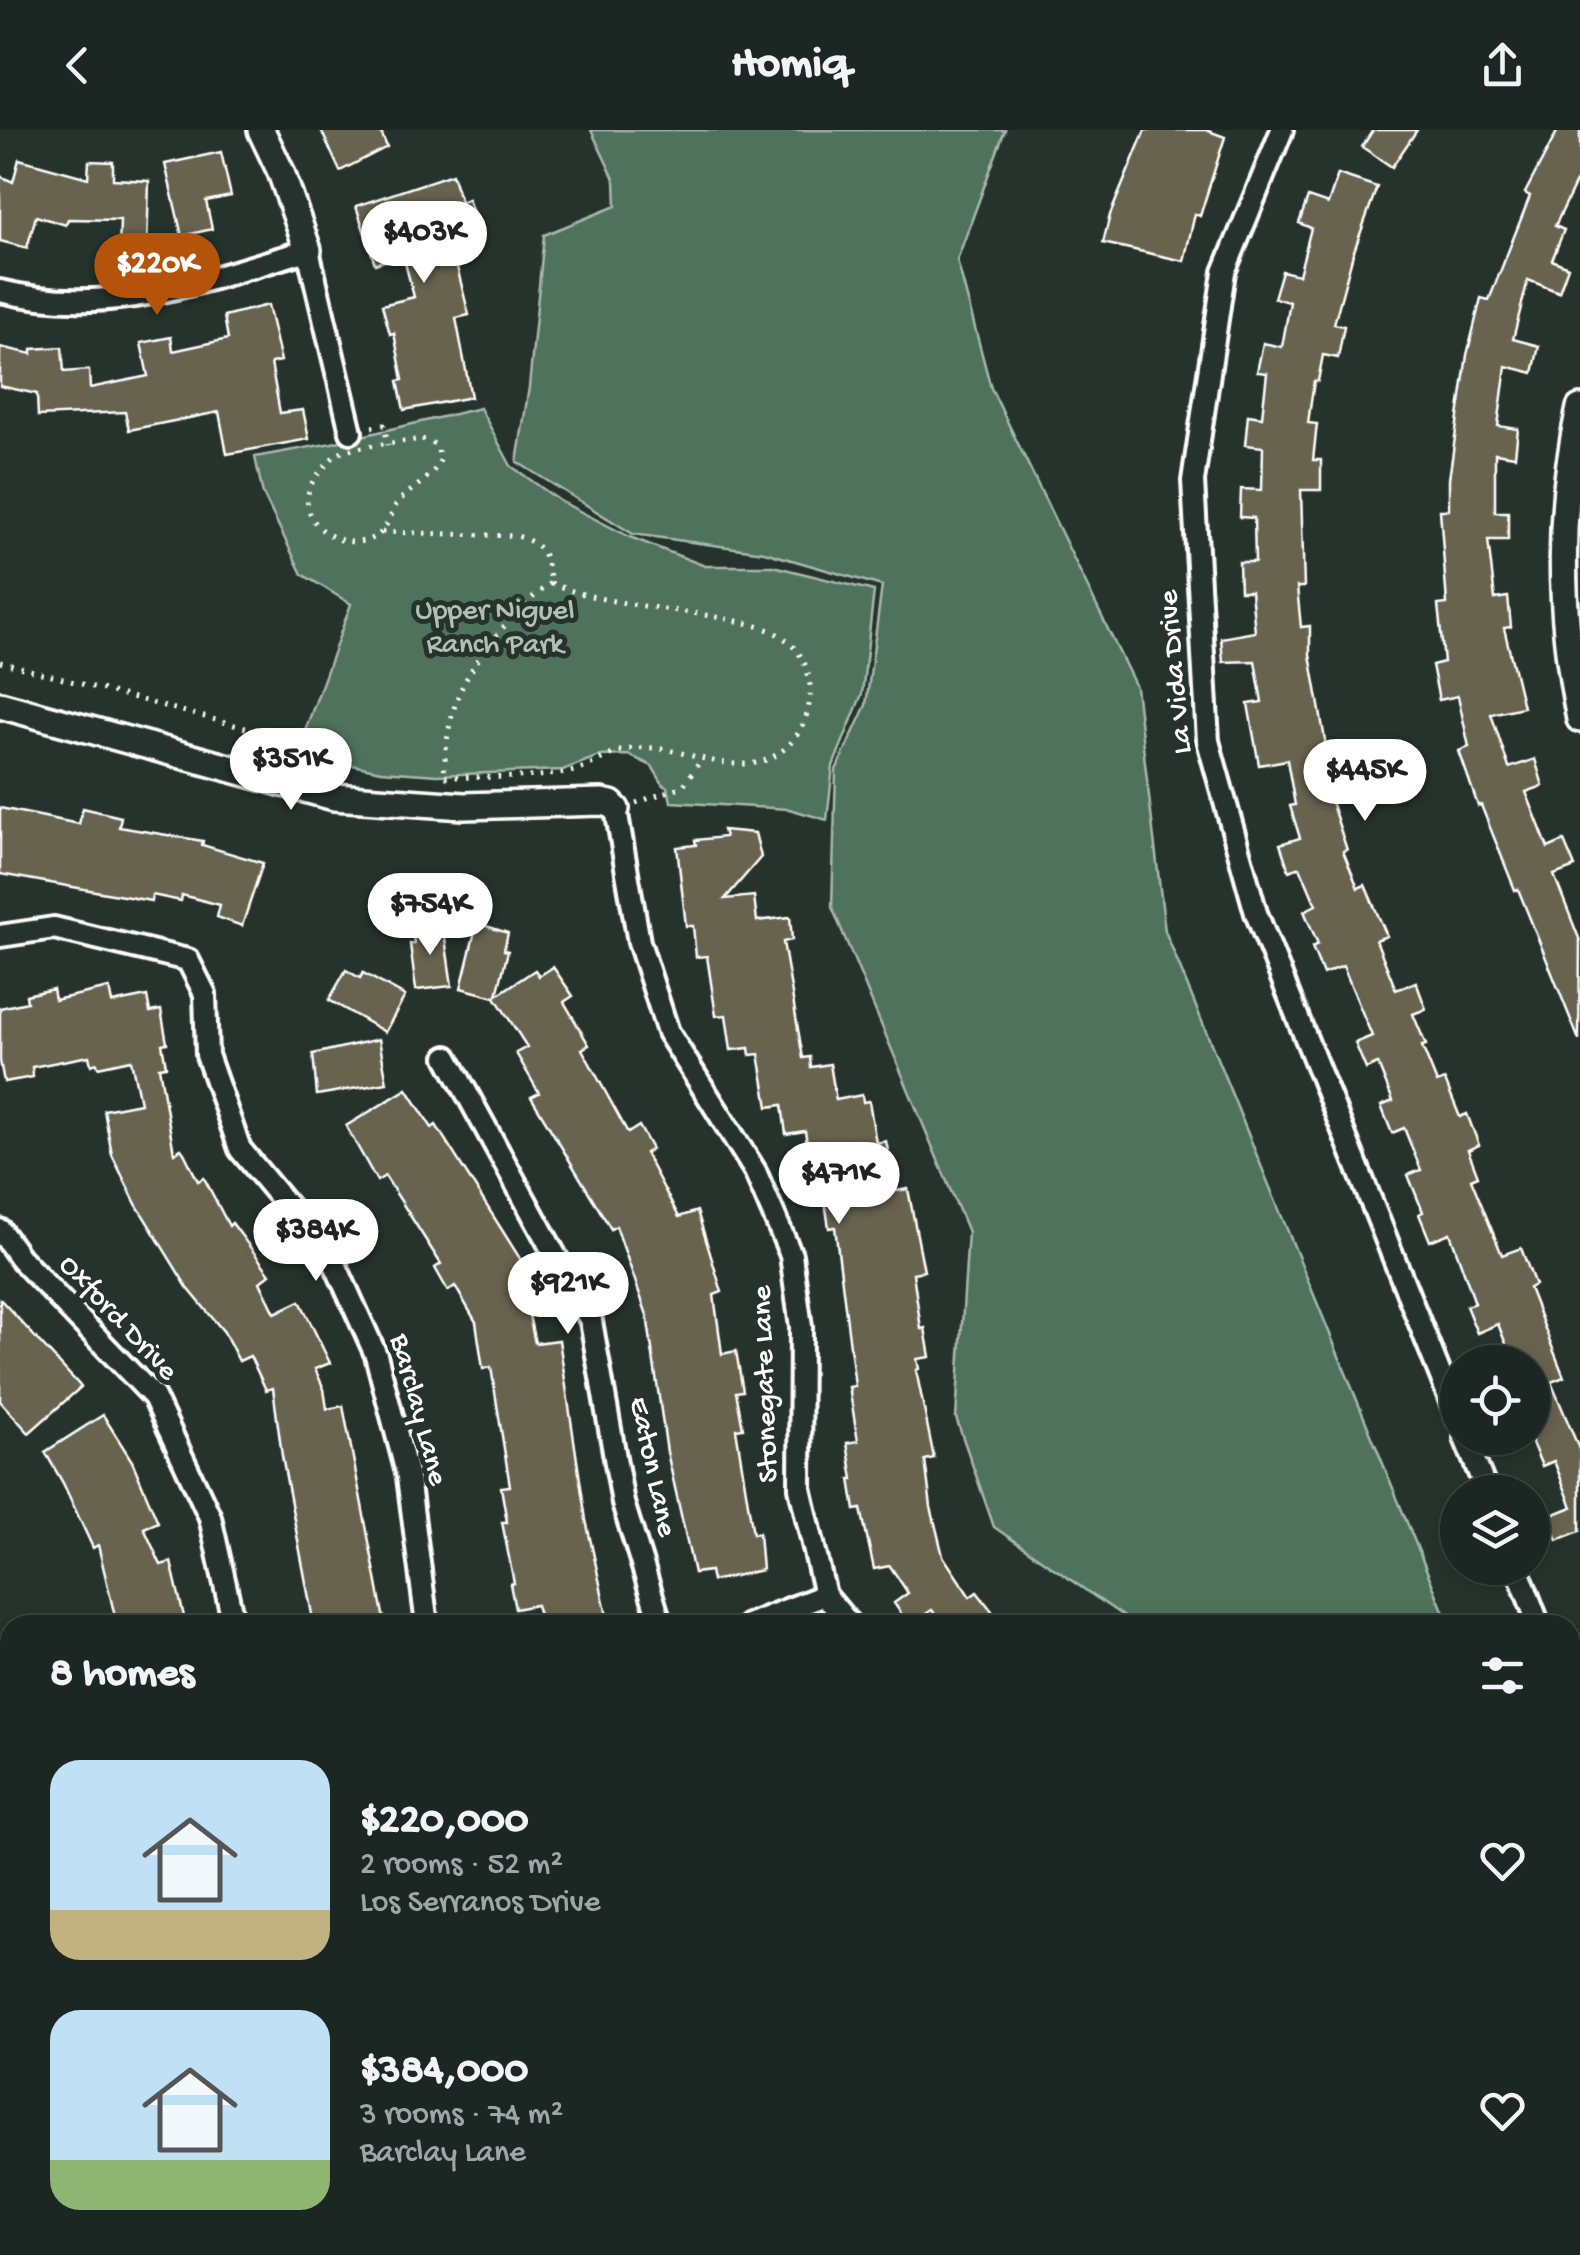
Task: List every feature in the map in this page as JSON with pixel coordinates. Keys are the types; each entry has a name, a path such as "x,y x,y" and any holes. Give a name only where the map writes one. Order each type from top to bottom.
{"street":[{"path":"261,130 281,172 308,250 351,432"},
{"name":"La Vida Drive","path":"1282,130 1224,272 1193,481 1208,740 1256,913 1440,1374"},
{"path":"0,291 39,300 99,302 177,289 308,250"},
{"path":"1580,408 1569,457 1562,578 1568,659 1580,718"},
{"path":"0,704 334,797 464,806 602,802 616,809"},
{"name":"Stonegate Lane","path":"616,809 639,942 668,1032 755,1171 791,1255 801,1327 800,1488 826,1595 842,1615"},
{"name":"Barclay Lane","path":"0,936 54,928 188,960 205,994 206,1055 240,1148 334,1262 376,1355 408,1478 426,1615"},
{"name":"Eaton Lane","path":"447,1056 591,1321 623,1503 658,1615"},
{"name":"Oxford Drive","path":"0,1230 20,1258 154,1397 210,1516 232,1615"},
{"path":"1523,1585 1536,1615"},
{"path":"774,1615 826,1595"}],"path":[{"path":"382,532 395,506 416,484 436,471 441,458 435,444 422,439 339,453 308,484 305,501 309,516 329,536 368,540 382,532 516,536 535,542 545,554 551,583"},
{"path":"551,583 579,595 754,625 784,637 803,656 810,672 812,693 803,723 782,750 760,762 728,766 654,747 613,753 568,773 444,778 445,744 458,696 489,646 530,598 551,583"},
{"path":"0,662 290,740"},
{"path":"616,809 683,786 701,760"}],"green space":[{"path":"591,130 1005,130 957,260 991,388 1136,687 1165,931 1445,1615 1122,1615 994,1527 956,1418 968,1232 832,907 836,770 866,705 882,586 764,552 633,534 517,462 529,387 544,235 616,206 615,181"},
{"name":"Upper Niguel Ranch Park","path":"480,408 511,466 560,501 630,537 705,566 773,566 874,591 862,694 833,766 827,820 789,809 671,802 668,787 652,766 629,755 599,756 563,770 437,775 381,771 289,752 305,731 351,604 302,574 263,494 255,457"}],"building":[{"path":"321,130 380,130 387,147 340,171"},
{"path":"1145,130 1206,130 1225,137 1200,216 1195,214 1184,261 1103,243 1110,215"},
{"path":"1373,130 1417,130 1392,167 1362,147"},
{"path":"1558,130 1580,130 1580,174 1555,226 1564,230 1552,260 1568,267 1559,292 1528,280 1513,339 1539,346 1533,373 1506,366 1498,426 1518,429 1515,456 1495,453 1495,512 1508,512 1508,540 1488,540 1495,599 1508,597 1511,627 1504,628 1523,707 1491,714 1509,768 1535,759 1543,786 1526,792 1548,848 1564,841 1575,867 1554,875 1580,941 1579,1040 1518,889 1515,890 1481,805 1478,806 1459,751 1469,747 1458,696 1439,700 1432,665 1444,662 1438,605 1447,604 1440,510 1449,510 1449,479 1467,355 1481,298 1489,300 1530,196 1525,193"},
{"path":"221,152 231,196 206,201 212,229 182,236 165,164"},
{"path":"19,159 88,178 89,161 113,162 113,179 149,181 147,251 119,251 120,220 68,219 66,225 36,216 27,248 0,241 0,176 13,182"},
{"path":"452,174 461,202 468,199 476,222 468,224 471,232 450,239 469,315 456,318 471,397 404,410 394,333 390,334 382,305 414,297 403,255 375,264 356,206"},
{"path":"1338,174 1377,187 1334,324 1344,326 1338,358 1323,355 1318,381 1314,381 1308,423 1317,424 1313,460 1321,460 1321,490 1301,490 1304,587 1297,587 1301,627 1310,626 1310,655 1333,785 1326,786 1347,850 1343,851 1358,888 1365,885 1387,936 1376,940 1396,990 1416,982 1426,1009 1413,1014 1426,1045 1422,1046 1437,1083 1445,1080 1460,1117 1467,1114 1479,1145 1468,1150 1478,1176 1471,1179 1502,1255 1521,1248 1535,1285 1529,1288 1564,1377 1551,1382 1580,1451 1580,1531 1557,1540 1550,1516 1572,1507 1554,1461 1542,1466 1537,1455 1550,1455 1550,1345 1506,1345 1498,1324 1477,1333 1466,1306 1475,1303 1450,1233 1430,1241 1408,1175 1421,1170 1404,1128 1392,1133 1381,1106 1393,1101 1378,1064 1366,1069 1355,1043 1372,1036 1343,966 1323,974 1312,947 1318,944 1304,911 1316,905 1300,867 1289,871 1280,844 1300,838 1290,806 1295,805 1287,760 1259,765 1248,704 1262,702 1255,661 1223,662 1221,638 1255,632 1251,591 1240,591 1239,562 1255,562 1254,518 1240,517 1241,489 1262,490 1263,447 1245,445 1248,415 1262,417 1267,373 1257,372 1263,343 1282,347 1290,302 1274,298 1282,271 1299,275 1311,228 1299,223 1308,197 1328,204"},
{"path":"268,305 281,361 271,363 280,413 303,410 309,439 227,454 219,412 129,430 125,412 38,416 37,394 0,386 0,347 32,354 32,349 62,347 64,372 89,370 90,388 148,376 141,343 171,337 173,351 228,339 224,316"},
{"path":"0,808 79,824 83,808 121,817 119,827 203,841 202,845 263,863 242,926 217,917 220,905 182,895 181,901 152,895 151,901 0,874"},
{"path":"723,830 755,833 761,857 725,899 754,896 757,921 790,917 792,940 783,942 803,1058 810,1057 811,1067 830,1064 836,1100 862,1095 863,1102 869,1101 876,1143 886,1141 896,1191 908,1189 924,1271 913,1273 921,1329 925,1328 930,1357 917,1359 916,1370 934,1458 925,1460 931,1507 943,1556 970,1597 977,1592 995,1615 936,1615 932,1610 924,1615 902,1615 894,1603 908,1593 890,1566 874,1569 861,1509 855,1510 850,1479 847,1443 858,1441 849,1387 855,1386 835,1227 829,1228 823,1188 815,1189 805,1131 786,1134 782,1105 768,1107 759,1054 750,1055 749,1048 731,1050 726,1015 716,1016 707,956 696,957 693,926 686,926 677,847 696,845 695,840 725,837"},
{"path":"477,923 508,933 504,950 508,951 497,995 535,970 539,976 553,967 573,996 564,1002 589,1045 582,1049 628,1133 639,1126 652,1149 645,1153 679,1217 697,1211 722,1292 714,1295 722,1354 736,1351 743,1391 736,1392 743,1428 736,1429 753,1534 759,1533 762,1570 712,1581 710,1571 694,1573 667,1452 647,1315 616,1226 611,1229 531,1097 539,1093 516,1053 527,1047 495,997 461,988"},
{"path":"443,924 452,986 416,990 410,944 414,944 412,928"},
{"path":"346,970 360,978 363,973 405,996 385,1032 329,1000"},
{"path":"109,988 112,1003 147,996 150,1012 161,1010 167,1043 162,1044 166,1066 159,1067 174,1153 181,1149 198,1181 204,1178 229,1226 232,1223 270,1274 260,1282 275,1313 300,1301 330,1363 315,1369 327,1409 343,1406 383,1615 312,1615 273,1388 266,1390 250,1356 239,1361 224,1332 187,1287 136,1204 112,1155 104,1110 140,1103 131,1060 98,1067 97,1063 91,1065 89,1056 32,1067 33,1077 4,1082 0,1008 27,1002 26,995 53,989 55,1000"},
{"path":"379,1039 387,1083 317,1095 313,1054"},
{"path":"407,1089 432,1128 436,1125 541,1292 526,1301 535,1343 559,1340 586,1520 607,1615 539,1615 536,1605 515,1609 502,1522 507,1522 501,1487 510,1486 491,1367 483,1369 476,1322 455,1286 448,1291 435,1268 441,1264 385,1176 377,1181 346,1126"},
{"path":"0,1299 81,1387 29,1433 0,1401"},
{"path":"103,1415 132,1461 158,1522 144,1528 161,1565 171,1562 184,1615 115,1615 98,1545 93,1548 45,1452"}]}
